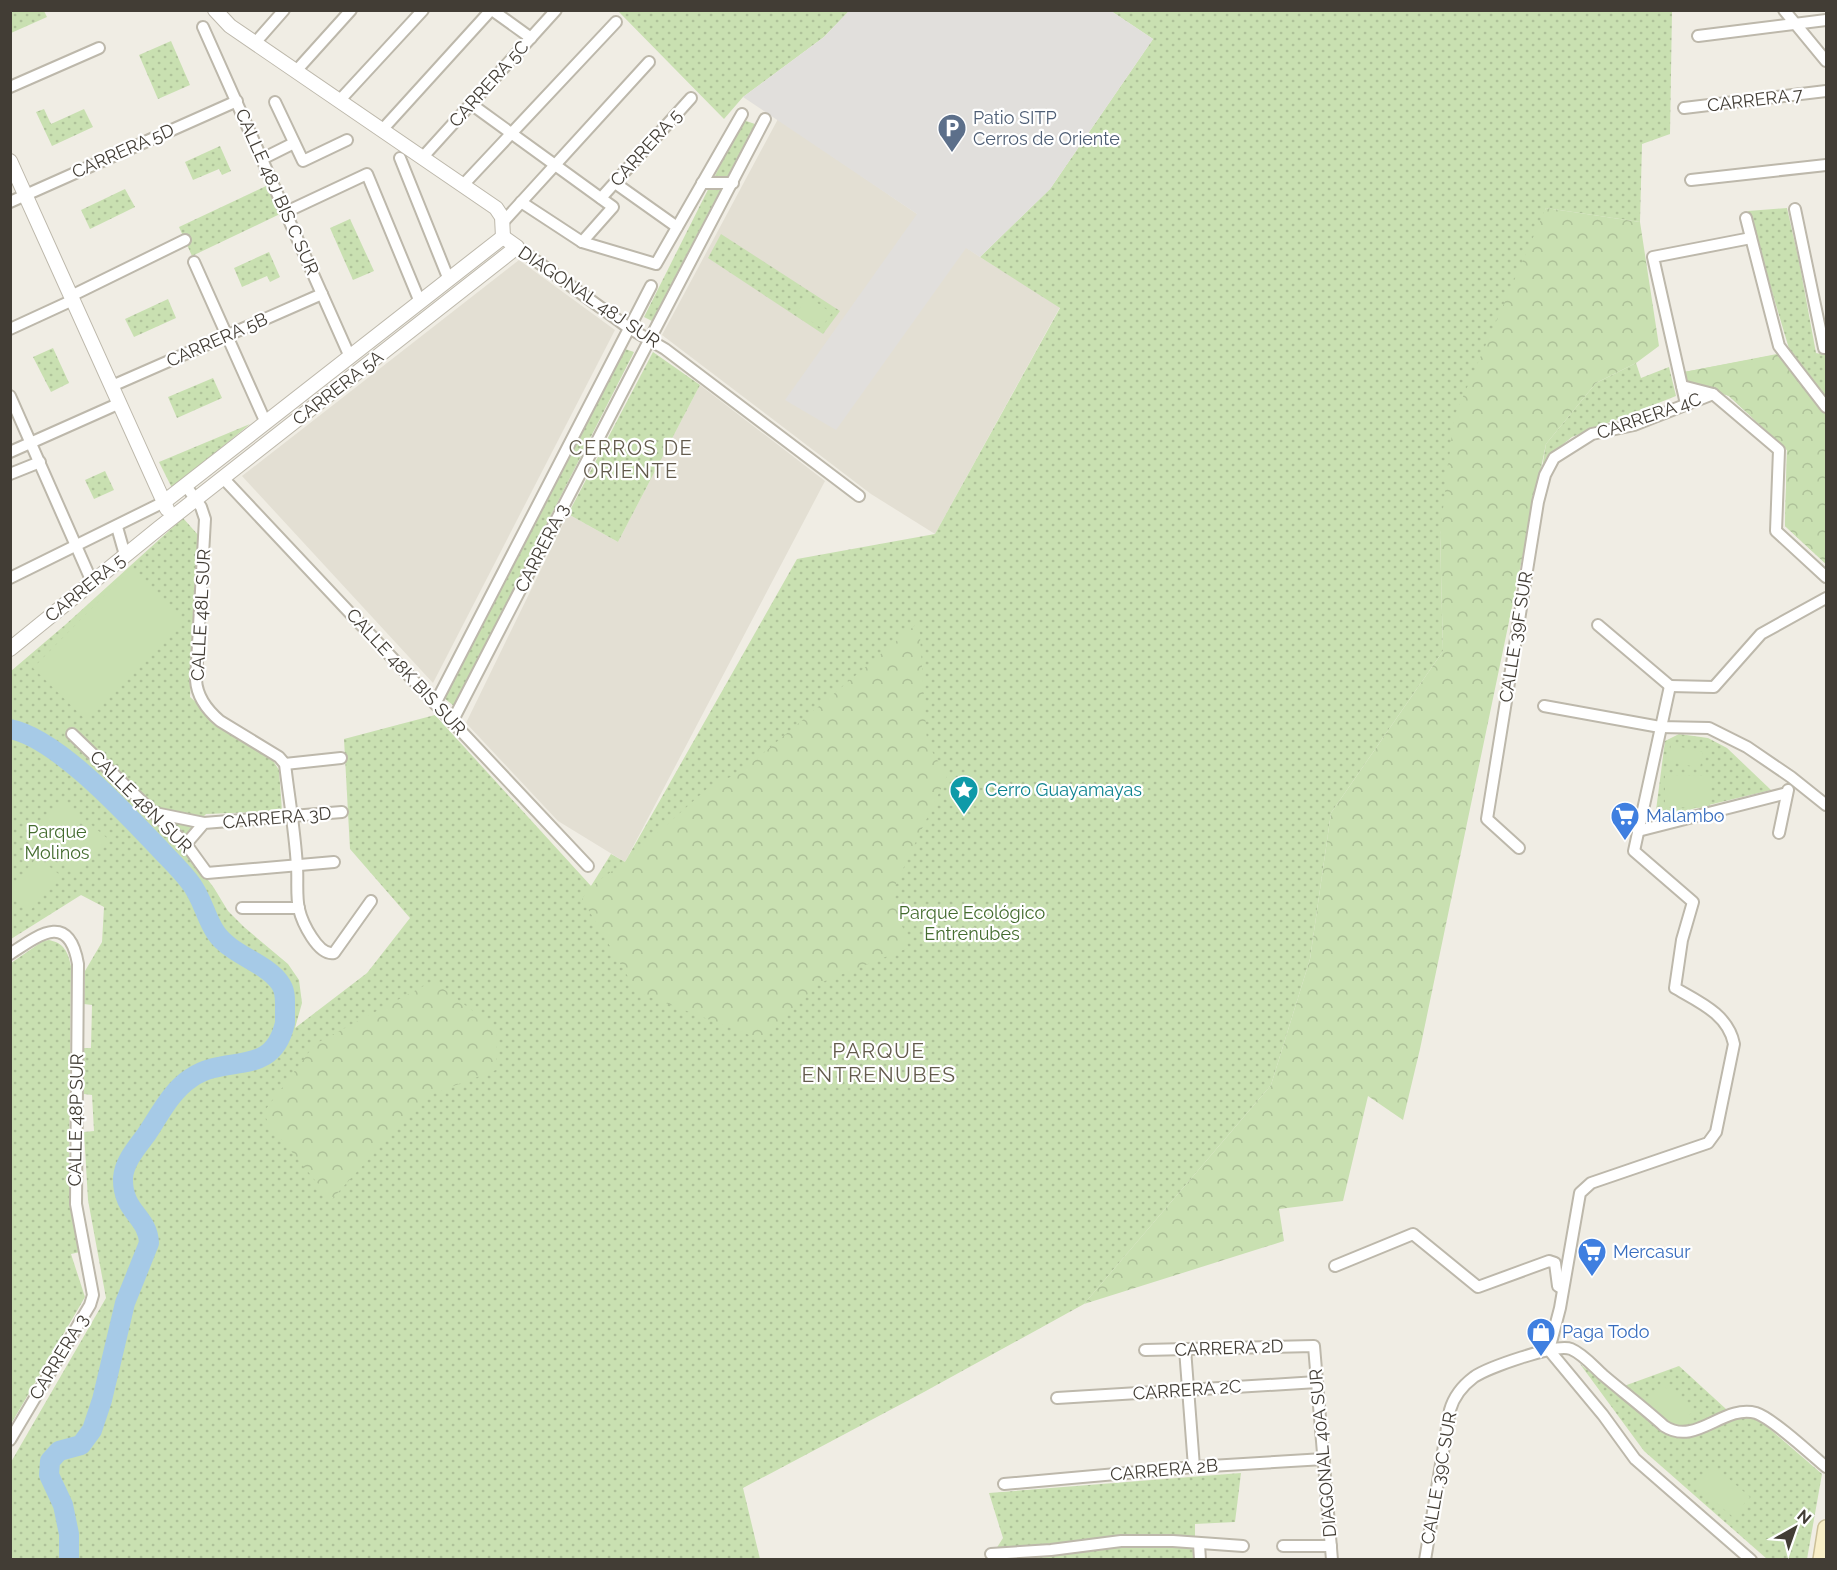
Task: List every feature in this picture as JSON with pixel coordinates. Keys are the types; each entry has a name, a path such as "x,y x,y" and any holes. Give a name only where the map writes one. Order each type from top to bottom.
{"main road":[{"path":"1821,1560 1827,1528"}],"street":[{"path":"215,10 230,26 496,208 503,222"},
{"path":"255,43 284,10"},
{"path":"296,71 351,10"},
{"path":"339,100 423,10"},
{"path":"382,130 492,10 531,38"},
{"name":"CARRERA 5C","path":"422,158 556,10"},
{"path":"1784,10 1827,61"},
{"path":"1698,36 1827,20"},
{"path":"463,186 616,22"},
{"name":"CALLE 48J BIS C SUR","path":"203,27 350,357"},
{"path":"10,87 99,48"},
{"path":"503,222 649,62"},
{"name":"CARRERA 7","path":"1684,108 1827,91"},
{"name":"CARRERA 5","path":"582,242 613,207 601,198 691,98"},
{"name":"CARRERA 5D","path":"10,202 237,101"},
{"path":"274,102 303,161 347,140"},
{"path":"471,104 601,198"},
{"path":"521,202 582,242 656,264 742,114"},
{"name":"CARRERA 3","path":"453,722 765,119"},
{"path":"262,159 294,143"},
{"path":"400,158 449,280"},
{"path":"10,161 172,518"},
{"path":"1691,180 1827,165"},
{"path":"286,212 367,174 420,302"},
{"path":"615,183 677,227"},
{"path":"702,183 733,183"},
{"path":"1795,209 1825,348"},
{"path":"1746,218 1779,346 1827,407"},
{"name":"DIAGONAL 48J SUR","path":"503,222 503,237 629,328 650,339 859,496"},
{"name":"CARRERA 5A","path":"164,502 503,237"},
{"path":"1686,404 1653,257 1751,238"},
{"path":"10,329 185,240"},
{"name":"CARRERA 5A","path":"159,528 517,247"},
{"path":"195,262 266,423"},
{"name":"CARRERA 3","path":"435,704 651,286"},
{"name":"CARRERA 5B","path":"112,386 322,294"},
{"name":"CARRERA 4C","path":"1682,386 1713,393 1779,450 1776,531 1827,577"},
{"name":"CARRERA 4C","path":"1554,458 1592,434 1635,425 1713,393"},
{"path":"10,396 93,582"},
{"path":"10,452 120,403"},
{"name":"CALLE 39F SUR","path":"1519,848 1487,819 1538,502 1545,475 1554,458"},
{"path":"10,474 40,462"},
{"name":"CALLE 48K BIS SUR","path":"223,478 588,867"},
{"name":"CALLE 48L SUR","path":"186,486 204,512 205,519 196,688 212,714 279,757 285,764"},
{"path":"10,578 77,547 164,502"},
{"path":"117,526 125,555"},
{"name":"CARRERA 5","path":"10,649 159,528"},
{"path":"1598,625 1670,686 1714,687 1761,634 1827,598"},
{"path":"1549,1350 1563,1289 1578,1199 1582,1190 1587,1185 1603,1179 1708,1143 1716,1132 1734,1044 1732,1034 1720,1016 1676,987 1682,940 1693,902 1634,851 1670,686"},
{"path":"1544,706 1660,727 1709,728 1747,747 1827,805"},
{"name":"CALLE 48N SUR","path":"72,734 155,812 186,844 207,873 297,865"},
{"path":"341,758 285,764 297,865 299,908 307,929 322,951 328,954 334,953 371,901"},
{"path":"1779,833 1791,777"},
{"path":"1638,831 1787,793"},
{"path":"155,812 204,823"},
{"name":"CARRERA 3D","path":"186,844 204,823 291,818 342,812"},
{"path":"297,865 334,862"},
{"path":"242,908 299,908"},
{"name":"CALLE 48P SUR","path":"10,954 41,934 52,931 67,936 76,952 78,964 76,1204 93,1288 90,1305"},
{"path":"1335,1266 1413,1234 1478,1287 1549,1261 1555,1263 1558,1286 1563,1289"},
{"name":"CARRERA 3","path":"10,1440 90,1305"},
{"name":"CARRERA 2D","path":"1145,1350 1314,1346"},
{"name":"DIAGONAL 40A SUR","path":"1314,1346 1332,1560"},
{"path":"1549,1350 1563,1347 1580,1355 1664,1426 1679,1432 1695,1431 1736,1413 1754,1413 1764,1416 1827,1467"},
{"path":"1185,1349 1190,1390 1194,1467"},
{"path":"1549,1350 1603,1415 1635,1459 1751,1560"},
{"name":"CALLE 39C SUR","path":"1425,1560 1450,1410 1455,1396 1476,1376 1514,1360 1549,1350"},
{"name":"CARRERA 2C","path":"1057,1398 1317,1382"},
{"name":"CARRERA 2B","path":"1004,1484 1194,1467 1324,1460"},
{"path":"991,1554 1052,1550 1121,1541 1173,1541 1243,1546"},
{"path":"1198,1544 1200,1560"},
{"path":"1283,1546 1331,1546"}],"shaded area":[{"name":"Patio SITP Cerros de Oriente","path":"849,11 1111,11 1153,39 1050,189 980,257 966,248 836,430 785,400 917,214 743,97 824,37"},
{"path":"778,119 980,257 1060,307 935,534 871,494 662,335"},
{"path":"519,260 615,330 433,683 242,476"},
{"path":"700,385 825,481 625,862 558,821 466,723 568,514 618,542"}],"green space":[{"path":"14,10 44,11 47,17 11,33 11,12"},
{"path":"618,11 849,11 824,37 743,97 724,119"},
{"name":"Parque Ecológico Entrenubes","path":"1111,11 1672,11 1670,134 1642,144 1640,222 1546,208 1440,534 1443,651 1331,813 1310,959 1271,1085 1084,1304 743,1488 760,1559 11,1559 11,1462 106,1298 88,1200 84,1132 94,1131 92,1095 84,1094 83,1048 91,1048 92,1005 84,1004 85,971 102,942 104,907 81,895 11,939 11,671 183,518 199,536 190,697 212,716 272,759 279,770 282,811 206,814 179,841 228,911 288,964 299,980 302,1003 295,1028 367,973 410,918 350,849 344,739 435,715 591,886 611,854 625,862 797,559 935,534 1060,308 980,257 1050,189 1153,39"},
{"path":"171,41 190,85 158,99 139,55"},
{"path":"44,109 51,124 84,109 93,127 52,146 36,112"},
{"path":"743,120 755,124 652,321 644,317"},
{"path":"220,146 231,171 222,175 219,169 193,180 185,162"},
{"path":"266,186 280,214 192,256 179,227"},
{"path":"125,189 135,207 90,229 81,210"},
{"path":"1546,208 1640,222 1659,346 1636,363 1596,383 1546,444 1420,1049 1403,1120 1368,1096 1343,1201 1279,1209 1284,1241 1084,1304 1271,1085 1310,959 1331,813 1443,651 1440,534 1454,417"},
{"path":"1787,208 1816,353 1826,355 1826,564 1785,526 1787,450 1729,396 1687,381 1684,372 1790,352 1748,211"},
{"path":"350,219 374,271 353,280 330,228"},
{"path":"721,234 840,311 823,334 708,258"},
{"path":"269,252 280,277 270,282 267,276 242,287 234,268"},
{"path":"807,296 832,313 821,328 797,312"},
{"path":"168,299 176,318 134,337 125,319"},
{"path":"53,348 69,383 51,392 33,357"},
{"path":"625,349 634,352 454,706 444,698"},
{"path":"653,352 700,385 618,542 568,514"},
{"path":"1777,354 1826,420 1826,564 1785,526 1787,450 1729,396 1687,381 1684,372"},
{"path":"1636,363 1641,378 1669,367 1676,396 1572,437 1557,449 1542,468 1546,444 1596,383"},
{"path":"213,378 222,398 177,418 168,397"},
{"path":"250,424 172,488 159,462"},
{"path":"105,471 114,490 94,499 85,480"},
{"path":"131,568 184,619 86,720 33,668"},
{"path":"919,622 927,743 947,776 893,890 908,948 820,983 760,1039 637,992 582,899 591,886 625,862 709,787 741,772"},
{"path":"1679,734 1708,738 1727,748 1771,790 1655,818 1665,741"},
{"path":"1671,745 1703,752 1700,768 1668,761"},
{"path":"1665,775 1710,776 1710,808 1665,807"},
{"name":"Parque Molinos","path":"62,800 82,817 50,854 30,837"},
{"path":"88,822 107,838 76,875 57,859"},
{"path":"37,857 60,875 30,911 11,895 11,889"},
{"path":"43,941 58,943 64,949 71,966 69,1179 73,1224 80,1252 71,1254 85,1297 11,1424 11,963"},
{"path":"433,981 497,1029 496,1070 427,1096 331,1200 270,1125 263,1113 315,1044"},
{"path":"1580,1364 1613,1390 1679,1366 1737,1419 1755,1416 1822,1474 1807,1559 1767,1559 1644,1451"},
{"path":"1661,1383 1693,1411 1677,1429 1645,1401"},
{"path":"1714,1466 1750,1497 1733,1517 1696,1486"},
{"path":"1241,1473 1235,1522 1195,1524 1195,1559 997,1559 996,1549 1003,1538 989,1493"}],"waterway":[{"path":"10,729 29,735 48,746 69,761 109,797 193,887 216,933 230,947 274,976 282,986 285,999 285,1023 279,1040 270,1052 247,1062 205,1071 184,1083 166,1104 126,1166 123,1178 126,1199 144,1226 149,1243 125,1303 102,1400 92,1430 81,1445 59,1451 50,1461 49,1475 63,1505 69,1534 69,1560"}],"place":[{"name":"Patio SITP Cerros de Oriente","path":"952,154"},
{"name":"Cerro Guayamayas","path":"964,816"},
{"name":"Malambo","path":"1625,842"},
{"name":"Mercasur","path":"1592,1278"},
{"name":"Paga Todo","path":"1541,1358"}],"district":[{"name":"CERROS DE ORIENTE","path":"631,460"},
{"name":"PARQUE ENTRENUBES","path":"879,1063"}]}
